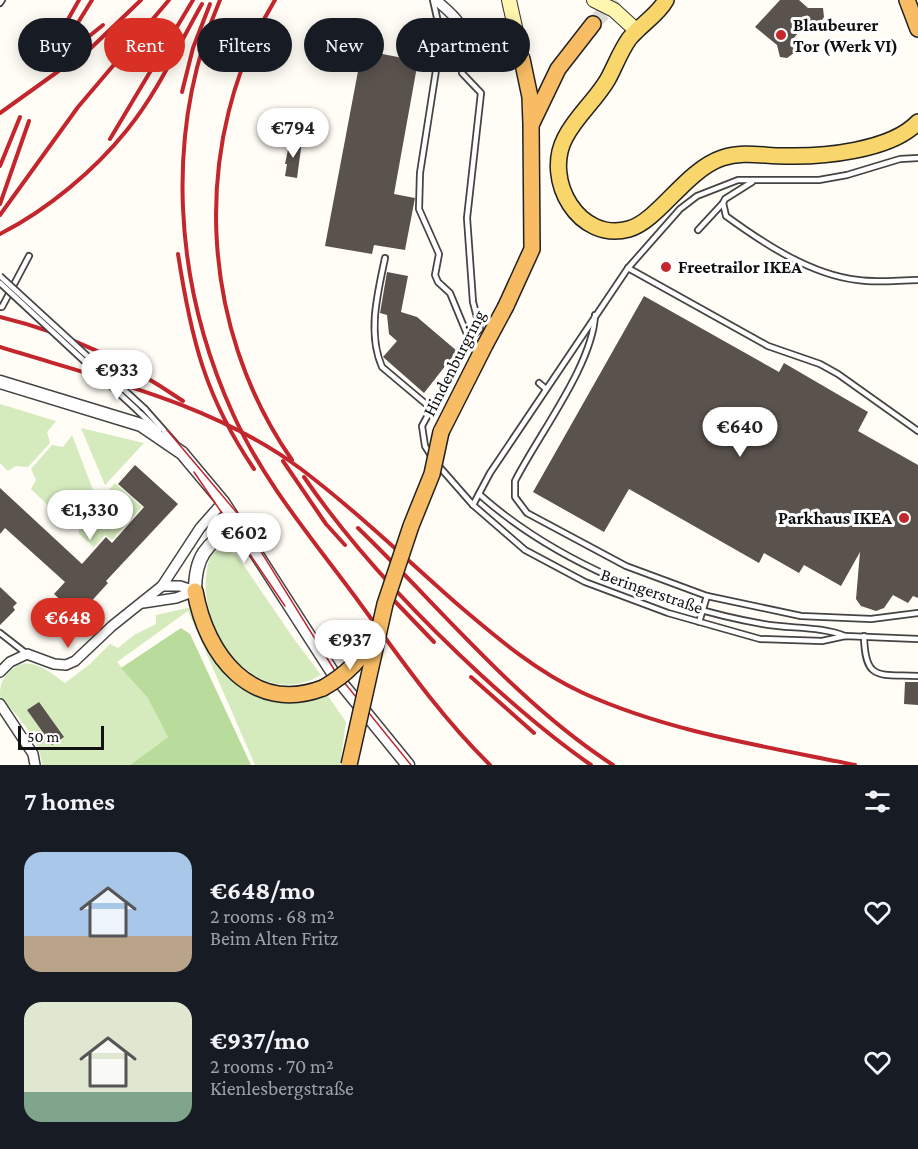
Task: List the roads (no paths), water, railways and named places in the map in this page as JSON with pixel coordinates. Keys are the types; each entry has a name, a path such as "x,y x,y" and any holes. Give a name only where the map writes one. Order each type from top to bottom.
{"highway":[{"path":"907,0 918,29"},
{"path":"531,124 558,69 593,24"},
{"name":"Hindenburgring","path":"385,604 411,526 432,474 441,432 506,306 532,249 530,97 525,72"},
{"path":"195,591 200,613 213,643 230,668 259,690 289,696 323,688 344,675 369,644 385,604"},
{"path":"349,765 385,604"}],"main road":[{"path":"509,0 513,18"},
{"path":"594,0 636,24"},
{"path":"666,0 636,24 607,81 565,138 558,158 557,172 561,190 570,205 594,227 608,232 634,228 707,164 723,158 742,153 822,156 878,144 915,128"},
{"path":"900,0 918,35"}],"street":[{"path":"435,0 456,18"},
{"path":"0,382 141,425 182,453 223,502 333,673 408,765"},
{"path":"0,672 10,662 27,654 54,664 66,665 75,661 112,626 162,586 200,528 223,502"},
{"path":"195,591 195,573 205,548 236,524"},
{"path":"162,586 180,586 195,591"},
{"path":"143,603 176,598 195,591"},
{"path":"0,704 33,754 35,765"}],"lane":[{"path":"435,0 439,51 420,173 419,208 439,254 435,275 438,282 450,293 469,339"},
{"name":"Beringerstraße","path":"462,72 481,93 466,218 473,302 480,329 469,339 422,426 425,446 440,468 473,506 525,550 585,582 668,613 760,639 822,641 845,636 918,639"},
{"path":"473,506 489,473 595,315 628,268 680,209 697,196 728,182 819,180 847,175 900,159 918,158"},
{"path":"698,231 736,190 754,181"},
{"path":"723,203 726,216 813,267 858,280 918,280"},
{"path":"0,307 29,256"},
{"path":"384,258 374,329 378,358 382,367 432,409"},
{"path":"628,268 768,346 820,364 838,374 918,431"},
{"path":"0,276 167,430 182,453"},
{"path":"0,284 169,442"},
{"path":"595,315 595,332 586,357 515,481 515,496 527,513 596,552 707,596 801,616 871,619 918,613"},
{"path":"539,383 546,389"},
{"name":"Beringerstraße","path":"479,494 516,525 572,559 597,571 702,609 764,624 830,630 845,636"},
{"path":"699,622 707,596"},
{"path":"0,633 27,654"},
{"path":"864,636 865,660 870,669 883,674 918,676"}],"tunnel":[{"path":"593,24 616,0"}],"tram line":[{"path":"167,430 237,513 335,671 411,765"},
{"path":"194,472 285,606"}],"railway":[{"path":"69,18 79,0"},
{"path":"81,18 92,0"},
{"path":"0,113 92,47 141,0"},
{"path":"0,215 78,107 169,0"},
{"path":"110,139 193,0"},
{"path":"220,0 202,51 190,103 184,155 183,208 188,261 198,313 213,364 233,414 275,488 421,686 454,727 490,765"},
{"path":"275,0 247,54 229,112 218,171 216,232 223,292 238,351 261,407 292,460"},
{"path":"0,234 35,213 69,188 114,145 148,100 202,4"},
{"path":"182,92 193,48 210,4"},
{"path":"92,34 103,25"},
{"path":"0,166 20,117"},
{"path":"0,204 29,121"},
{"path":"178,254 188,313 202,366 223,417 254,469"},
{"path":"0,317 50,332 96,350 139,373 183,401"},
{"path":"0,347 118,383 195,410 267,446 301,469 341,501 501,641 532,664 583,693 616,707 683,728 855,765"},
{"path":"283,461 326,524 345,545"},
{"path":"304,477 365,556 433,629 521,710 591,765"},
{"path":"358,528 480,653 544,713 613,765"},
{"path":"384,590 434,642"},
{"path":"471,677 534,733"}],"place":[{"name":"Blaubeurer Tor (Werk VI)","path":"781,35"},
{"name":"Freetrailor IKEA","path":"666,267"},
{"name":"Parkhaus IKEA","path":"904,518"}]}
